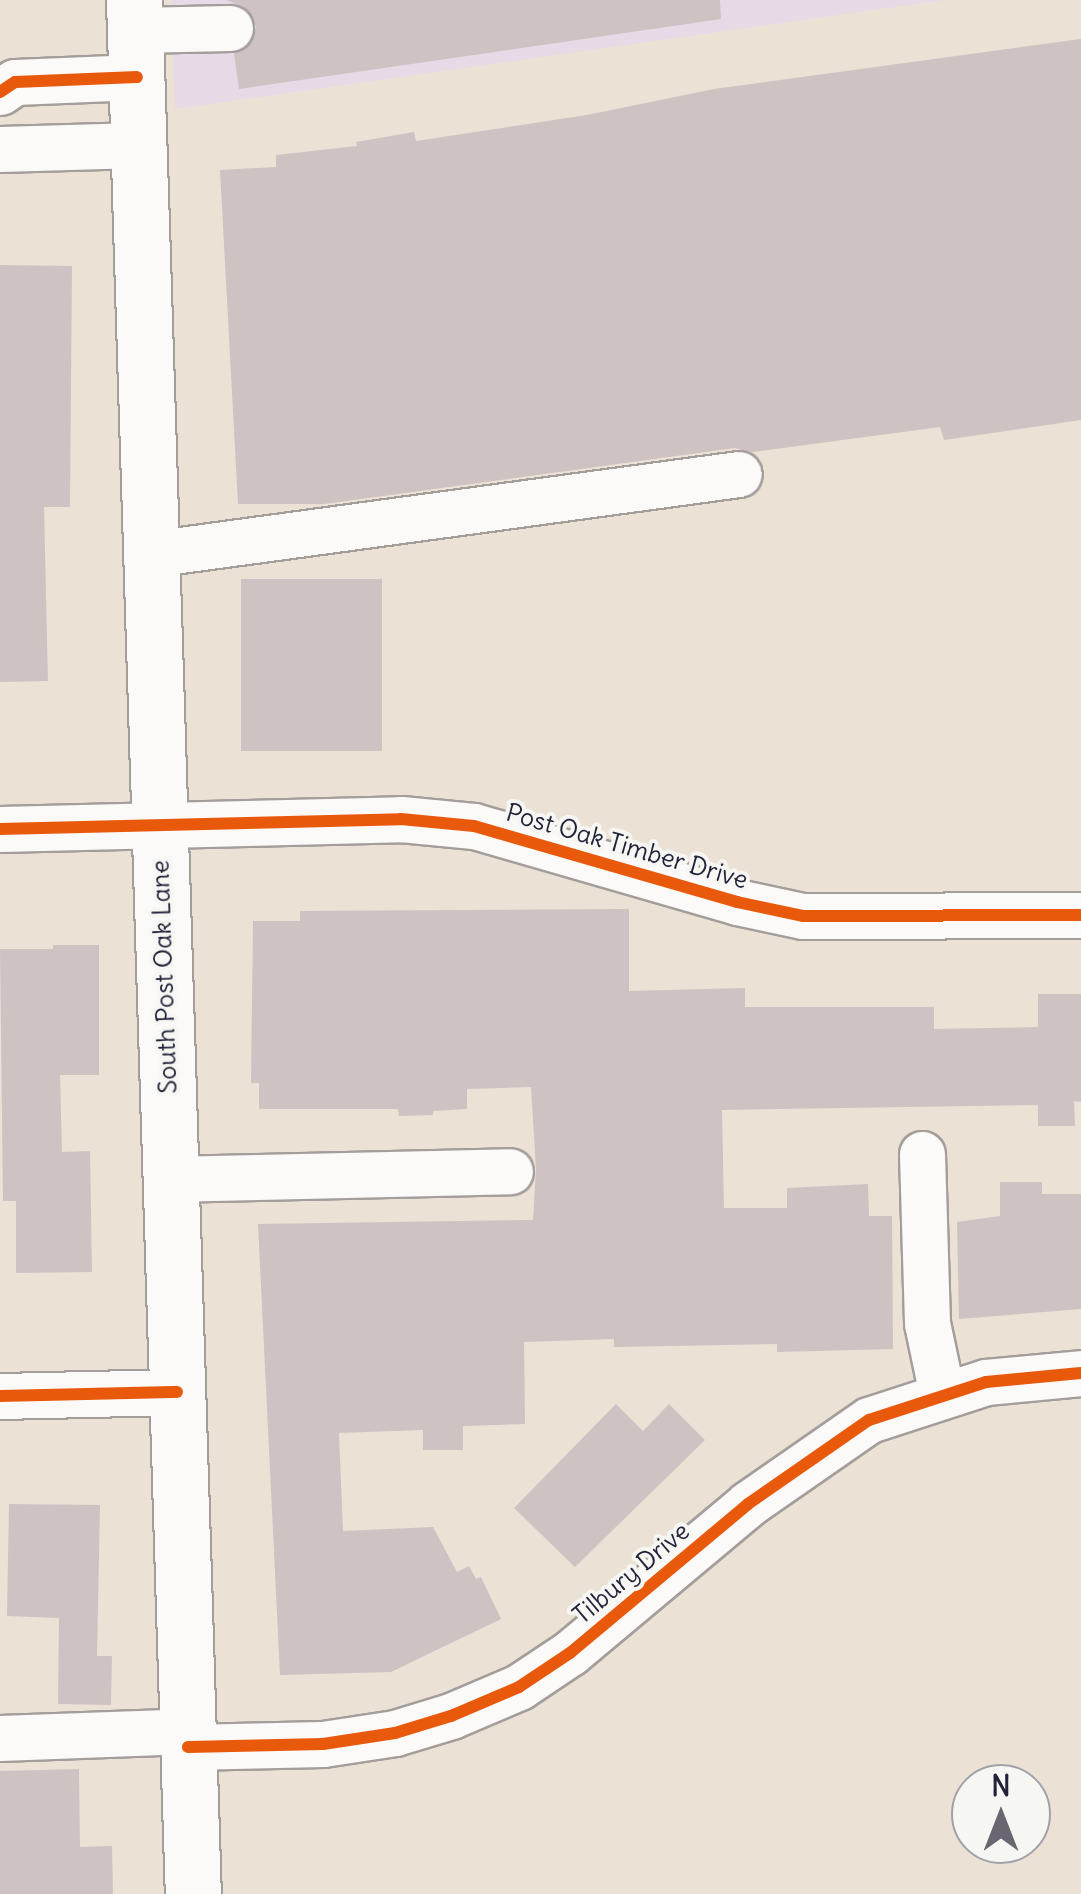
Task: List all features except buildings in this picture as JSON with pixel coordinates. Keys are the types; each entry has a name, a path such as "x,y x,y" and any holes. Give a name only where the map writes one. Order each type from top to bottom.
{"main road":[{"name":"South Post Oak Lane","path":"135,36 193,1894"}],"street":[{"path":"0,92 15,82 135,36 230,28"},
{"path":"0,149 138,145"},
{"path":"151,554 739,474"},
{"name":"Post Oak Timber Drive","path":"0,828 401,819 474,826 737,902 803,916 1081,915"},
{"path":"922,1154 927,1323 942,1394"},
{"path":"170,1179 510,1172"},
{"name":"Tilbury Drive","path":"0,1738 323,1744 395,1733 519,1687 570,1653 815,1454 869,1420 986,1382 1081,1372"},
{"path":"0,1396 177,1392"}],"shaded area":[{"path":"172,0 944,0 175,109"}],"cycle path":[{"path":"0,92 15,82 137,77"},
{"path":"0,829 401,819 474,826 737,902 803,916 1081,915"},
{"path":"188,1747 323,1744 395,1733 451,1716 519,1687 570,1653 748,1504 869,1420 986,1382 1081,1373"},
{"path":"0,1396 177,1392"}]}
